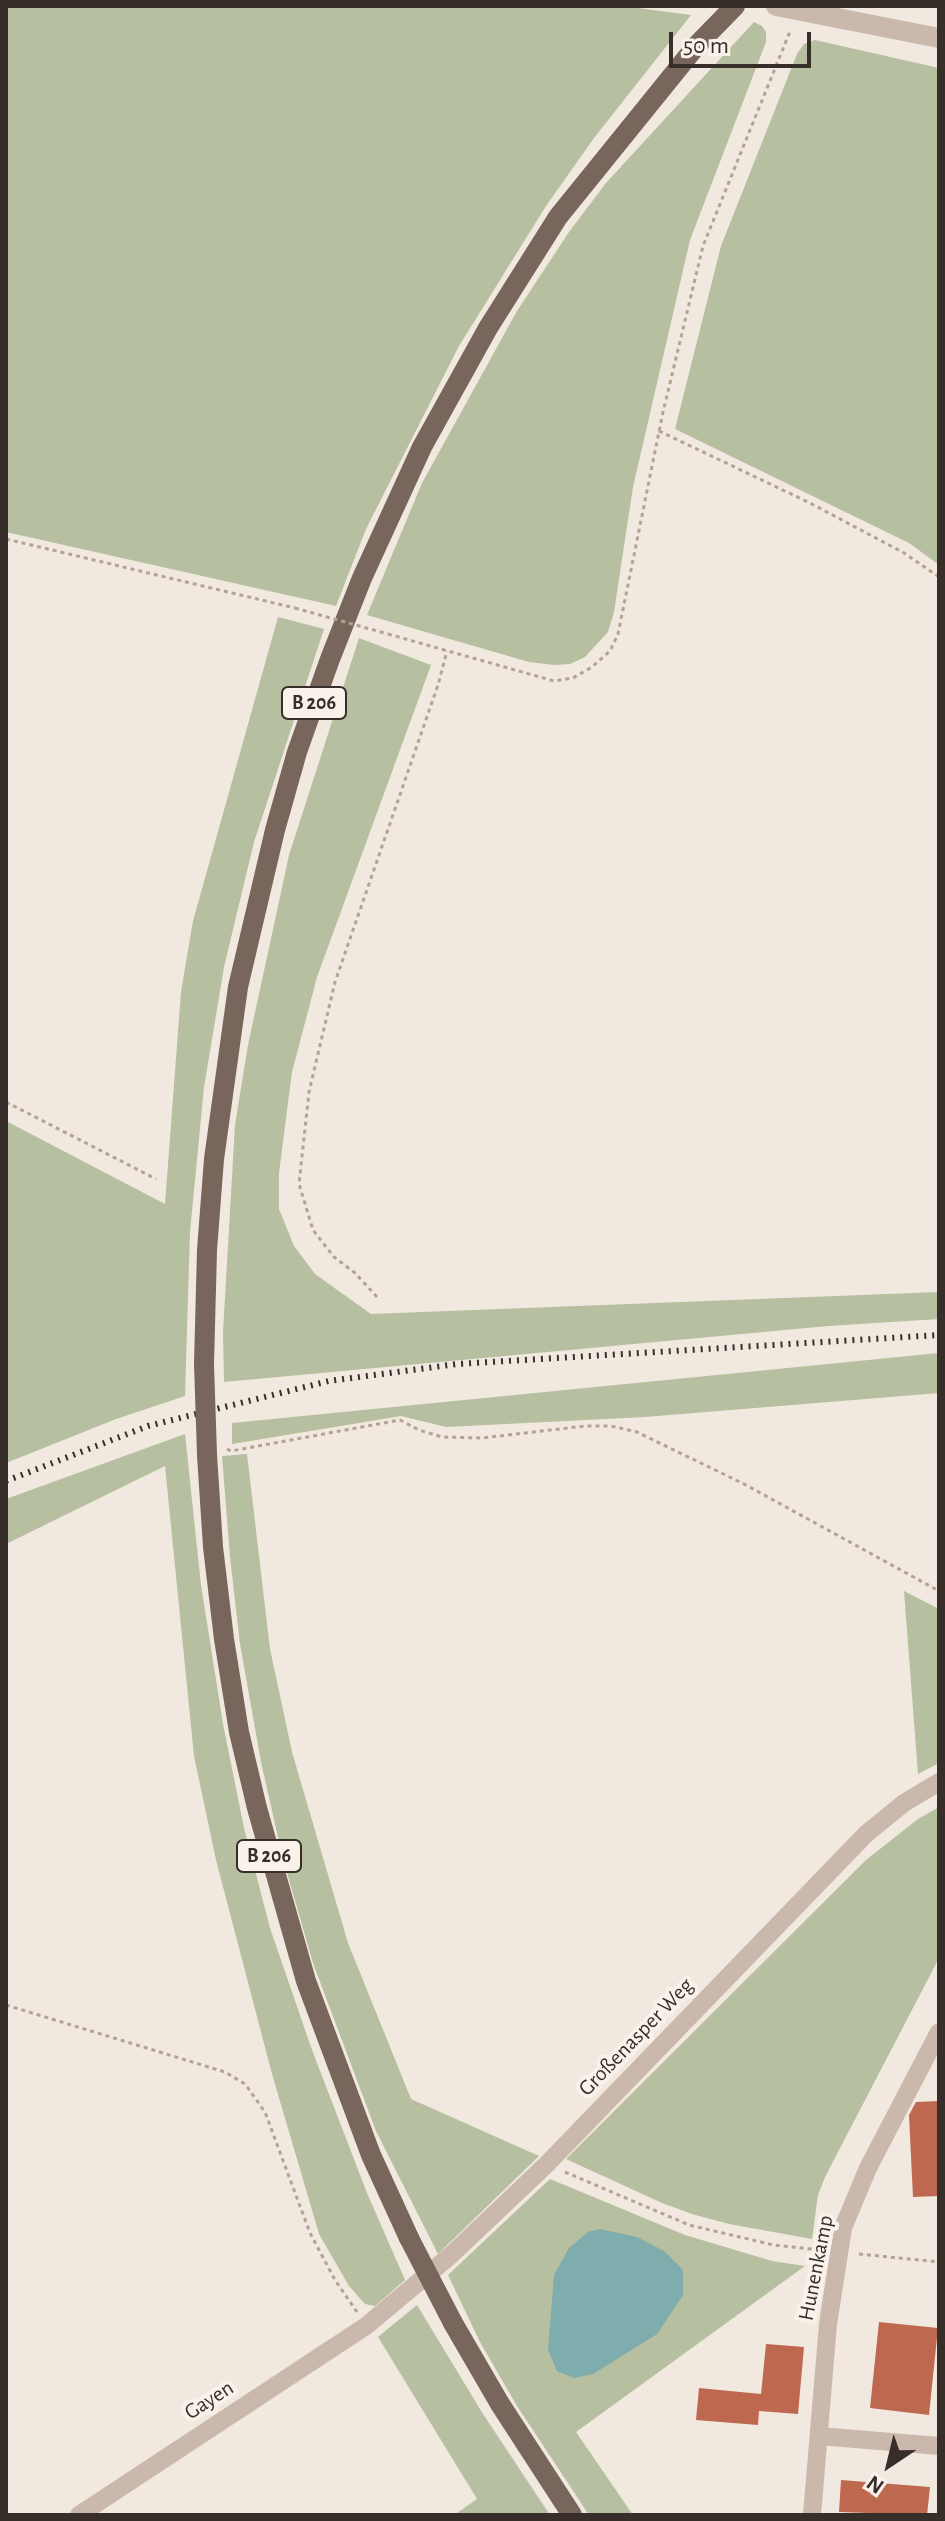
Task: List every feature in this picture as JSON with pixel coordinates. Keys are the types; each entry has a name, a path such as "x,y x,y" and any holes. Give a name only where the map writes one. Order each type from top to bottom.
{"main road":[{"name":"B 206","path":"572,2515 500,2404 409,2238 371,2155 306,1981 257,1808 239,1732 224,1639 213,1547 216,1452 204,1364 207,1250 214,1159 238,987 297,752 362,578 422,447 488,328 558,217 697,45 735,6"}],"street":[{"path":"776,6 939,38"},
{"name":"Großenasper Weg","path":"366,2326 451,2255 546,2165 866,1834 904,1803 939,1782"},
{"name":"Hunenkamp","path":"812,2515 828,2324 843,2228 868,2168 939,2032"},
{"name":"Gayen","path":"79,2515 366,2326"},
{"path":"819,2436 939,2446"}],"path":[{"path":"6,539 295,608 554,681 573,678 592,667 610,651 618,634 659,431 703,246 784,41 801,10"},
{"path":"659,431 810,503 904,553 939,577"},
{"path":"377,1297 355,1273 334,1257 313,1230 299,1184 309,1092 335,982 447,651"},
{"path":"6,1102 156,1179"},
{"path":"216,1452 400,1420 442,1437 482,1438 585,1426 611,1426 637,1432 746,1485 939,1591"},
{"path":"6,2005 225,2072 245,2084 265,2112 310,2233 335,2280 366,2326"},
{"path":"546,2165 689,2225 774,2245 939,2262"}],"green space":[{"path":"6,6 622,6 691,15 594,138 546,206 459,346 366,529 336,606 6,532"},
{"path":"754,22 766,32 766,42 690,240 633,487 614,612 608,632 585,657 570,664 554,665 529,662 367,615 422,483 517,311 569,232 606,183"},
{"path":"815,40 939,68 939,565 909,543 675,429 721,246 797,54 804,44"},
{"path":"278,617 324,629 254,842 224,967 204,1087 190,1232 185,1396 116,1419 6,1463 6,1121 165,1204 181,992 193,921"},
{"path":"359,638 431,665 317,977 292,1072 279,1173 279,1209 294,1246 315,1274 371,1314 939,1292 939,1319 828,1326 224,1382 223,1332 235,1125 248,1045 289,855"},
{"path":"939,1353 939,1393 645,1417 446,1427 401,1416 232,1444 232,1423"},
{"path":"185,1434 201,1585 223,1724 244,1828 270,1928 312,2050 367,2193 405,2280 375,2306 365,2304 349,2286 319,2234 272,2074 216,1860 194,1756 165,1466 6,1544 6,1499"},
{"path":"247,1454 270,1649 292,1752 348,1943 411,2099 539,2156 438,2254 376,2131 313,1963 283,1859 261,1762 240,1644 230,1557 222,1456"},
{"path":"904,1591 939,1609 939,1763 918,1774"},
{"path":"939,1807 939,1958 825,2177 818,2195 812,2239 692,2214 566,2159 866,1860 918,1819"},
{"path":"550,2179 685,2235 772,2261 805,2266 576,2432 633,2515 589,2515 517,2406 480,2342 448,2275"},
{"path":"417,2305 483,2414 550,2515 454,2515 477,2499 378,2337"}],"water":[{"path":"600,2229 637,2237 664,2251 683,2270 683,2295 657,2334 593,2374 574,2378 557,2371 548,2350 554,2275 569,2248 588,2232"}],"building":[{"path":"939,2101 939,2196 913,2197 909,2115 916,2102"},
{"path":"879,2322 938,2328 929,2415 870,2408"},
{"path":"766,2344 804,2347 798,2414 759,2411 758,2425 696,2420 699,2388 761,2394"},
{"path":"841,2480 930,2487 927,2515 839,2512"}],"railway":[{"path":"6,1481 148,1426 329,1381 457,1364 939,1335"}]}
